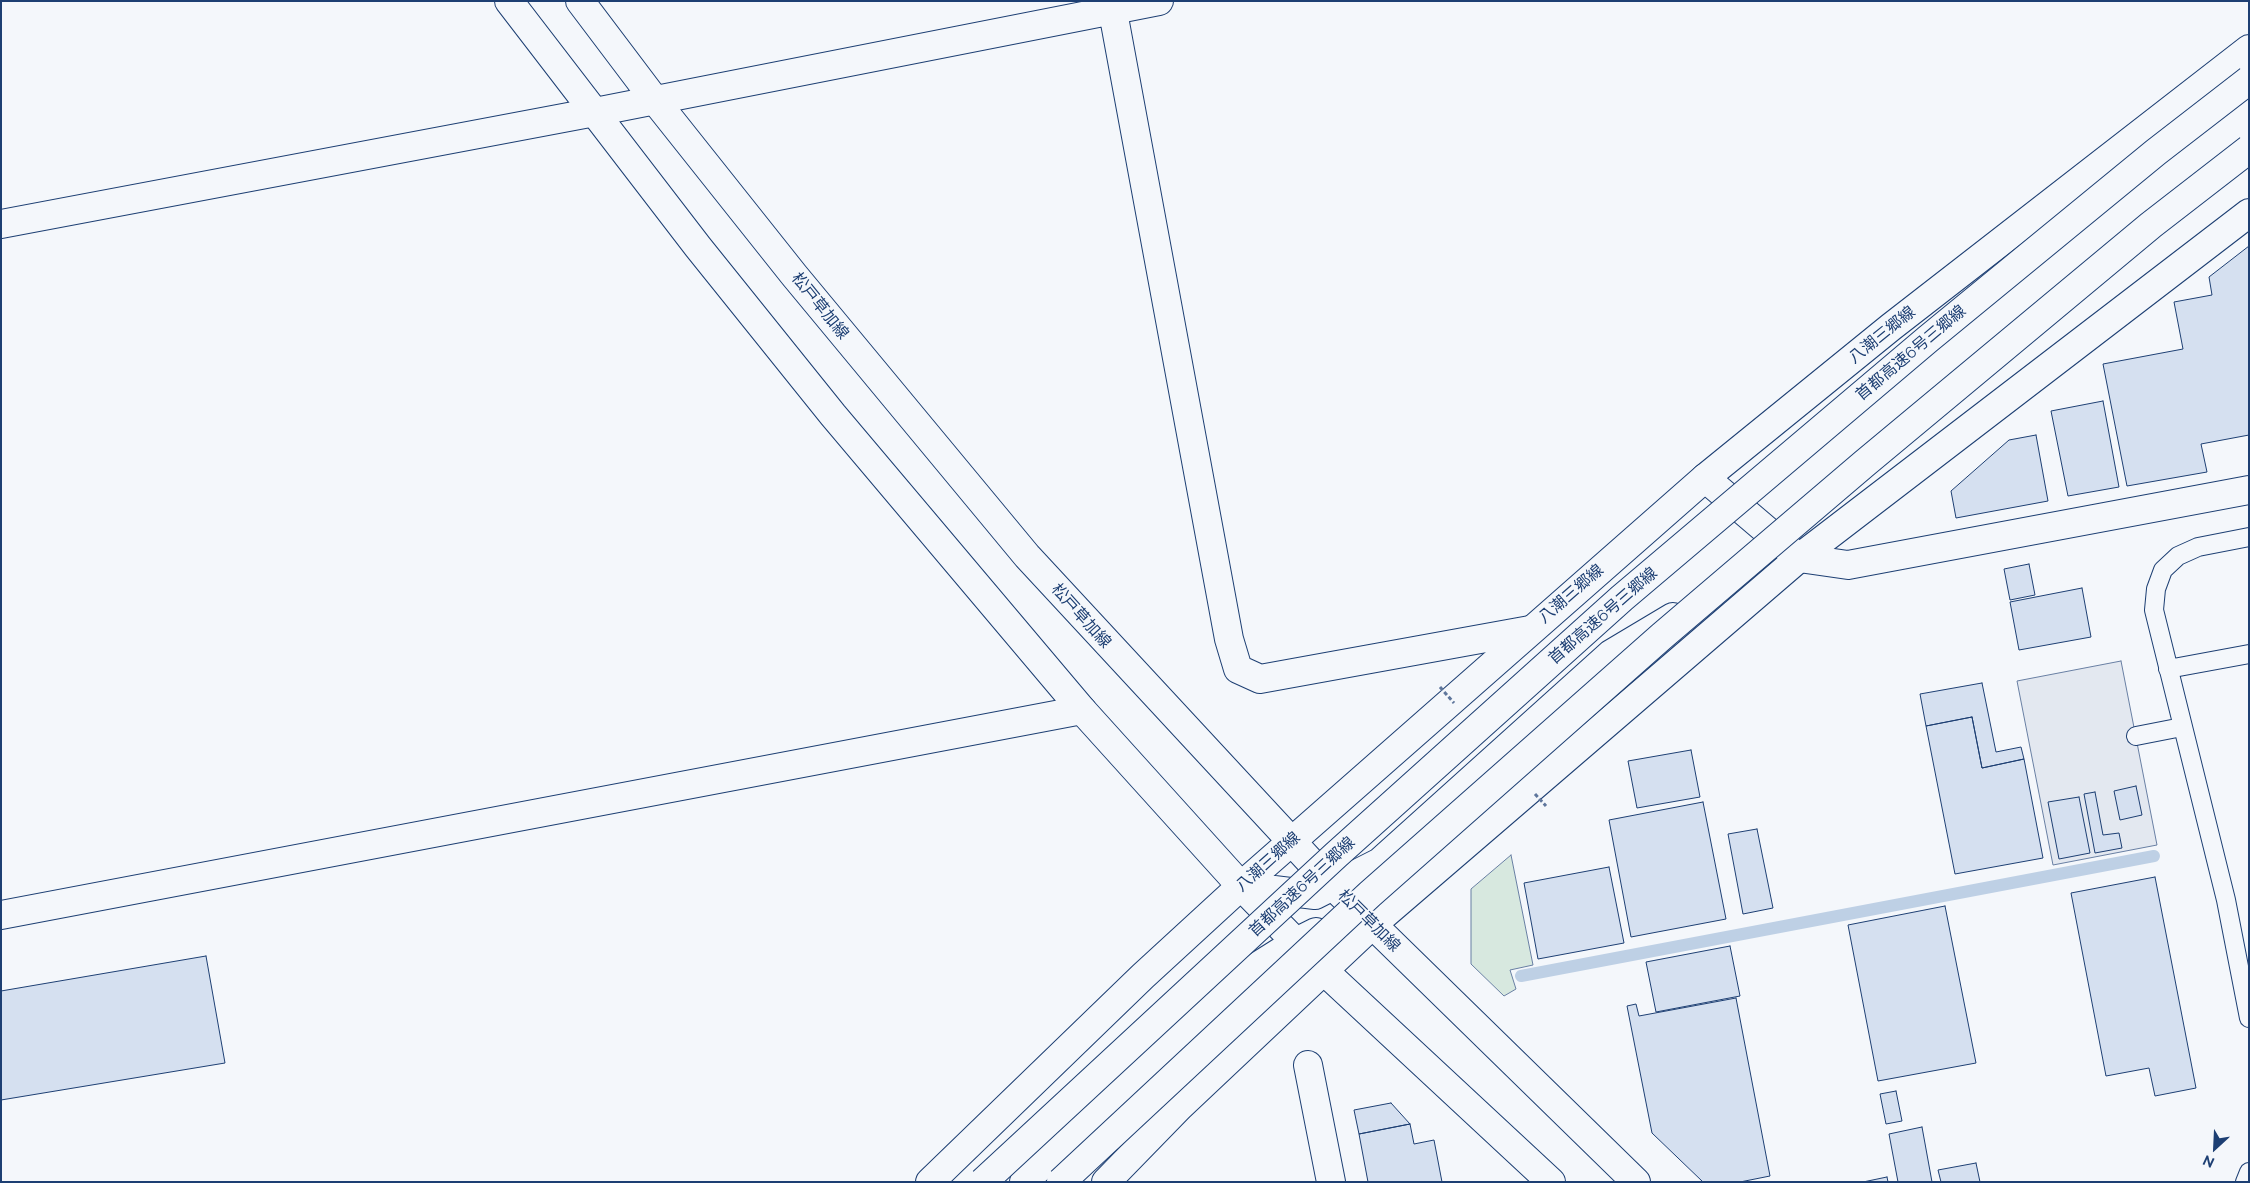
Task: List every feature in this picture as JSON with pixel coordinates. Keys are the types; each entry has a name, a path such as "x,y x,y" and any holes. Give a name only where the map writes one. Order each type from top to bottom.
{"main road":[{"path":"509,1 698,247 833,415 1082,710 1241,886 1323,970 1551,1182"},
{"name":"松戸草加線","path":"580,1 654,99 893,396 1027,556 1333,886 1636,1182"},
{"path":"1,224 594,112 1112,6 1159,1"},
{"path":"1112,6 1228,629 1238,669 1260,679 1530,630"},
{"name":"八潮三郷線","path":"930,1182 1143,976 1241,886 1705,478 1891,327 2249,49"},
{"name":"首都高速6号三郷線","path":"983,1182 1336,855 1622,598 1928,338 2156,152 2249,80"},
{"path":"1061,1182 1370,894 1662,636 1865,463 2151,225 2249,149"},
{"path":"1106,1182 1180,1106 1372,925 1799,558 2249,213"},
{"path":"1705,478 1799,558 1848,565 2249,490"},
{"path":"1241,886 1314,895 1380,862 1611,654 1680,613 1747,588 1799,558"},
{"path":"1,915 1082,710"},
{"path":"1024,1182 1242,976 1312,932 1372,925"},
{"path":"1308,1065 1331,1182"}],"lane":[{"path":"2249,537 2198,547 2178,556 2163,570 2156,589 2154,610 2226,900 2247,996 2249,1018"},
{"path":"2168,669 2249,654"},
{"path":"2136,736 2182,727"},
{"path":"2245,1182 2249,1172"}],"shaded area":[{"path":"2121,661 2157,845 2053,865 2017,681"},
{"path":"1511,855 1533,965 1510,970 1516,989 1504,996 1471,964 1471,889"}],"building":[{"path":"2249,246 2249,435 2201,444 2207,472 2127,486 2103,364 2183,349 2174,302 2212,295 2209,277"},
{"path":"2103,401 2119,487 2068,496 2051,411"},
{"path":"2036,435 2048,501 1956,518 1951,491 2009,440"},
{"path":"2029,564 2035,595 2010,600 2004,569"},
{"path":"2082,588 2091,637 2019,650 2010,602"},
{"path":"1982,683 1996,752 2021,747 2024,759 1982,768 1972,717 1926,726 1920,694"},
{"path":"1972,717 1982,768 2024,759 2043,858 1955,874 1926,726"},
{"path":"1691,750 1700,797 1637,808 1628,761"},
{"path":"2136,786 2142,815 2120,820 2114,791"},
{"path":"2095,792 2103,835 2119,833 2122,848 2095,853 2084,794"},
{"path":"2079,797 2090,853 2059,859 2048,802"},
{"path":"1703,802 1726,919 1631,937 1609,820"},
{"path":"1757,829 1773,908 1743,914 1728,834"},
{"path":"1609,867 1624,943 1538,959 1524,883"},
{"path":"2155,877 2196,1088 2155,1096 2149,1068 2106,1076 2071,893"},
{"path":"1945,906 1976,1063 1878,1081 1848,925"},
{"path":"1730,946 1740,996 1656,1012 1646,962"},
{"path":"206,956 225,1063 1,1100 1,991"},
{"path":"1736,998 1770,1176 1740,1182 1703,1182 1652,1133 1627,1006 1636,1004 1639,1016"},
{"path":"1896,1091 1902,1121 1886,1124 1880,1094"},
{"path":"1391,1103 1410,1124 1359,1134 1354,1110"},
{"path":"1410,1124 1414,1144 1434,1140 1442,1182 1368,1182 1359,1134"},
{"path":"1922,1127 1932,1182 1898,1182 1889,1134"},
{"path":"1976,1163 1980,1182 1941,1182 1938,1170"},
{"path":"1887,1177 1888,1182 1863,1182"}],"waterway":[{"path":"1521,976 2154,856"}]}
